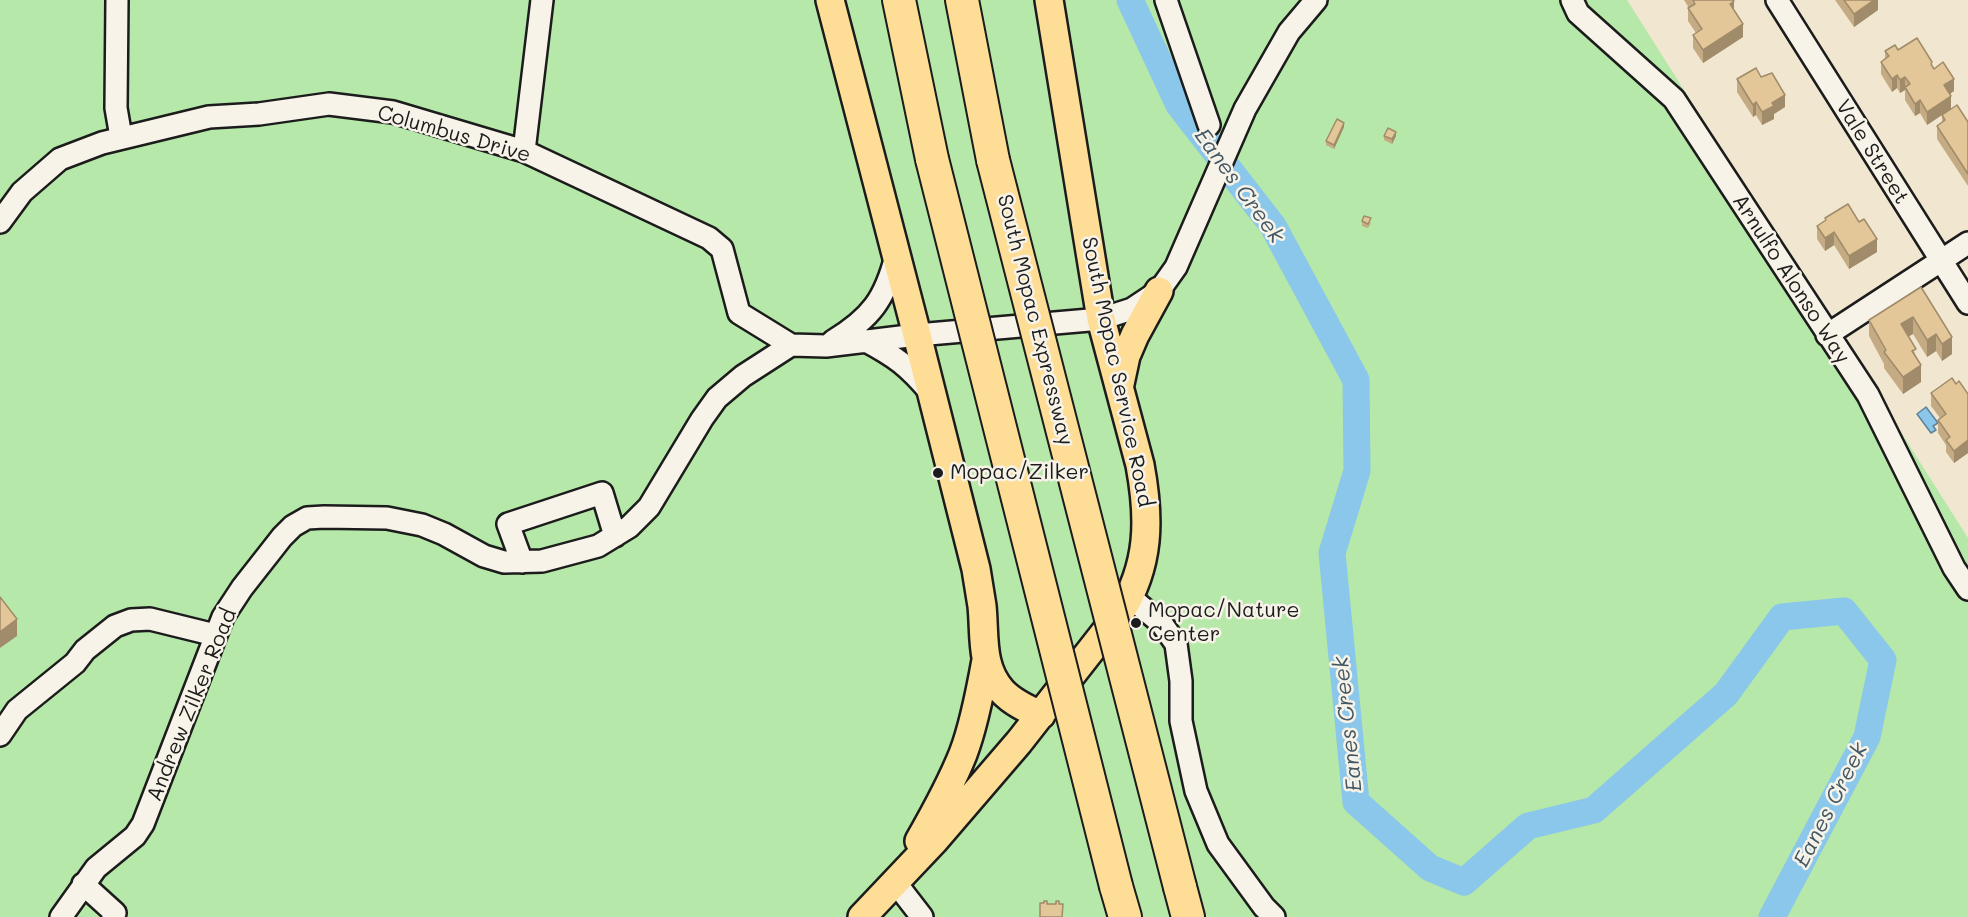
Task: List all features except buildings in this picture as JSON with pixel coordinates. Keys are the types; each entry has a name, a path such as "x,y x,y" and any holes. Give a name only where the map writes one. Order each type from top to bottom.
{"highway":[{"path":"888,0 910,51"},
{"path":"899,0 932,159 1125,917"},
{"name":"South Mopac Expressway","path":"962,0 993,160 1188,917"}],"main road":[{"path":"830,0 976,569 982,607 986,660 982,687 963,753 941,802 895,882 862,917"},
{"name":"South Mopac Service Road","path":"895,882 934,841 1041,715 1111,627 1130,597 1142,565 1147,515 1140,465 1101,319 1049,0"},
{"path":"1120,388 1126,356 1135,334 1159,291"},
{"path":"986,660 1001,690 1014,701 1041,715"}],"street":[{"path":"117,0 116,108 121,137"},
{"path":"524,152 542,0"},
{"path":"1166,0 1209,125"},
{"path":"791,345 826,346 917,335 1101,319 1132,309 1159,291 1176,267 1245,109 1289,32 1316,0"},
{"name":"Arnulfo Alonso Way","path":"1572,0 1578,14 1674,99 1827,336 1868,394 1954,568 1968,589"},
{"name":"Vale Street","path":"1777,0 1968,303"},
{"name":"Columbus Drive","path":"0,222 22,192 60,159 121,137 209,117 259,114 329,104 393,112 524,152 709,238 722,249 739,313 791,345"},
{"path":"1827,336 1968,243"},
{"path":"826,346 856,327 879,302 890,278 896,256"},
{"path":"866,341 890,354 912,370 930,392"},
{"name":"Andrew Zilker Road","path":"62,917 96,868 135,836 143,824 223,617 242,588 293,526 306,518 387,518 422,525 484,556 504,562 542,561 598,546 640,518 649,507 717,398 742,376 791,345"},
{"path":"522,562 508,524 603,493 615,536"},
{"path":"1130,597 1162,624 1176,644 1181,681 1181,721 1196,791 1218,844 1264,907 1274,917"},
{"path":"2,726 32,697 75,663 93,643 115,626 131,620 150,620 215,635"},
{"path":"895,882 922,917"},
{"path":"83,884 115,914 113,917"}],"green space":[{"path":"0,0 1627,0 1968,538 1968,917 0,917"}],"water":[{"path":"1926,407 1938,423 1933,426 1936,430 1931,433 1917,414"}],"waterway":[{"name":"Eanes Creek","path":"1130,0 1179,105 1273,226 1356,380 1357,471 1332,553 1356,802 1430,868 1464,882 1528,826 1594,810 1726,694 1782,617 1844,611 1883,660 1867,737 1772,917"}],"place":[{"name":"Mopac/Zilker","path":"938,473"},
{"name":"Mopac/Nature Center","path":"1136,623"}]}
